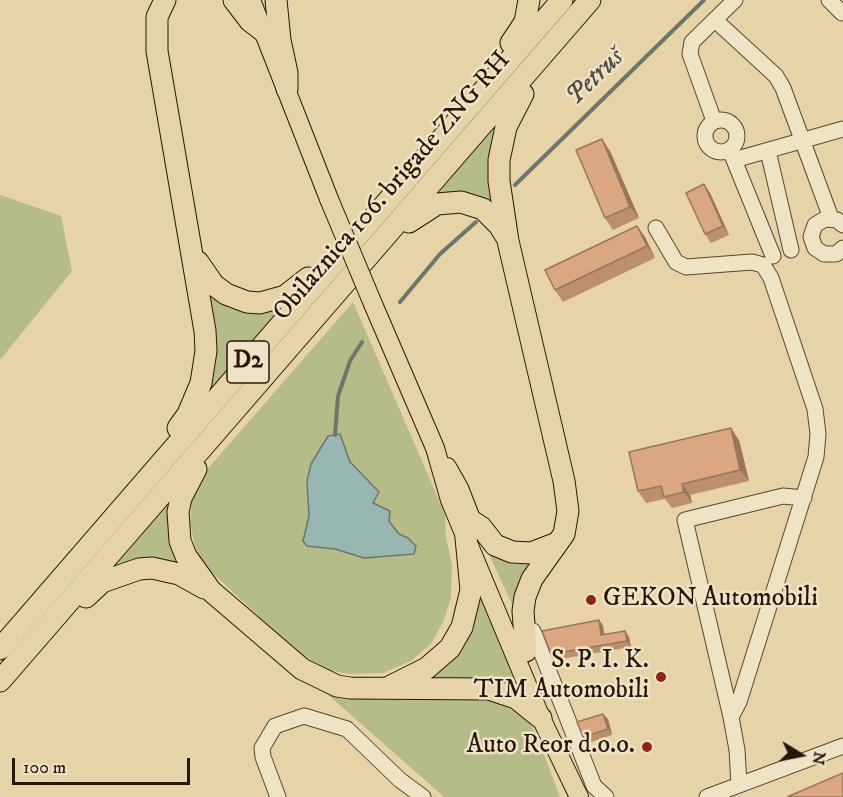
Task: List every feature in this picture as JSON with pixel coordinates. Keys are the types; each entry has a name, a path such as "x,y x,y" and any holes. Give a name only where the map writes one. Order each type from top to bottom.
{"highway":[{"path":"158,466 195,399 205,365 206,331 157,51 157,17 165,0"},
{"path":"234,0 250,21 263,31"},
{"path":"276,0 280,40 287,73 287,89"},
{"path":"488,85 504,51 525,22 529,0"},
{"name":"Obilaznica 106. brigade ZNG RH","path":"0,649 562,0"},
{"name":"Obilaznica 106. brigade ZNG RH","path":"0,681 590,0"},
{"path":"530,641 523,619 525,597 532,579 564,534 568,500 508,241 499,181 501,144 511,114 531,79 537,63"},
{"path":"382,242 427,208 448,202 461,202 483,209 499,225 508,241"},
{"path":"194,255 214,285 226,294 247,302 260,303 285,296 320,267 338,258"},
{"path":"208,441 181,498 178,528 186,556 211,591 285,656 321,679 350,688 489,689 516,698 541,718"},
{"path":"387,688 427,668 450,648 462,627 471,590 469,530 481,527 495,545 512,552 531,553 558,543"},
{"path":"58,614 86,598 102,582 139,569 152,568 179,574 211,591"}],"main road":[{"path":"251,0 373,304 435,448 450,500 530,641 565,746 572,778"},
{"path":"469,530 541,718 572,778 579,797"}],"street":[{"path":"714,121 690,54 692,42 735,0"},
{"path":"829,0 843,14"},
{"path":"838,0 843,14"},
{"path":"715,20 776,75 837,222 814,225 812,243 824,254 836,254 843,248"},
{"path":"714,121 729,122 736,130 736,141 732,154 815,409 818,434 816,458 804,498 739,702 731,717"},
{"path":"714,121 705,134 707,144 715,151 732,154 768,151 843,129"},
{"path":"768,151 791,250"},
{"path":"656,228 676,262 686,267 768,261 812,243"},
{"path":"739,785 737,750 731,717 685,520 783,496 804,498"},
{"path":"530,641 594,786 606,797"},
{"path":"278,797 263,757 262,748 275,726 304,716 347,729 400,780 423,797"},
{"path":"707,797 843,746"}],"green space":[{"path":"506,106 499,208 430,199"},
{"path":"0,195 61,216 72,271 0,360"},
{"path":"201,284 289,301 200,409"},
{"path":"353,302 445,514 446,537 452,565 451,598 443,622 431,644 411,661 383,673 349,674 328,670 297,652 205,566 195,546 190,523 192,497 204,473"},
{"path":"169,495 187,566 105,572"},
{"path":"486,548 539,556 517,615"},
{"path":"480,584 527,695 416,685"},
{"path":"317,685 498,699 498,703 526,717 536,733 560,797 444,797"}],"water":[{"path":"340,434 350,462 379,492 373,503 390,511 389,521 399,534 408,538 416,546 414,554 364,558 335,549 307,546 303,541 309,516 307,481 311,464 328,436"}],"building":[{"path":"602,139 630,207 605,218 576,150"},
{"path":"704,184 723,226 705,234 686,193"},
{"path":"637,226 647,246 555,290 545,270"},
{"path":"731,428 740,470 682,484 684,492 664,497 661,486 638,491 629,452"},
{"path":"599,620 601,635 625,631 627,641 551,654 542,631"},
{"path":"603,714 608,729 583,737 577,722"},
{"path":"843,773 843,797 787,797"}],"waterway":[{"name":"Petruš","path":"515,185 704,0"},
{"name":"Petruš","path":"400,302 440,254 476,222"},
{"name":"Petruš","path":"335,435 338,396 350,361 362,342"}],"place":[{"name":"GEKON Automobili","path":"591,600"},
{"name":"S. P. I. K. TIM Automobili","path":"661,677"},
{"name":"Auto Reor d.o.o.","path":"647,747"}]}
